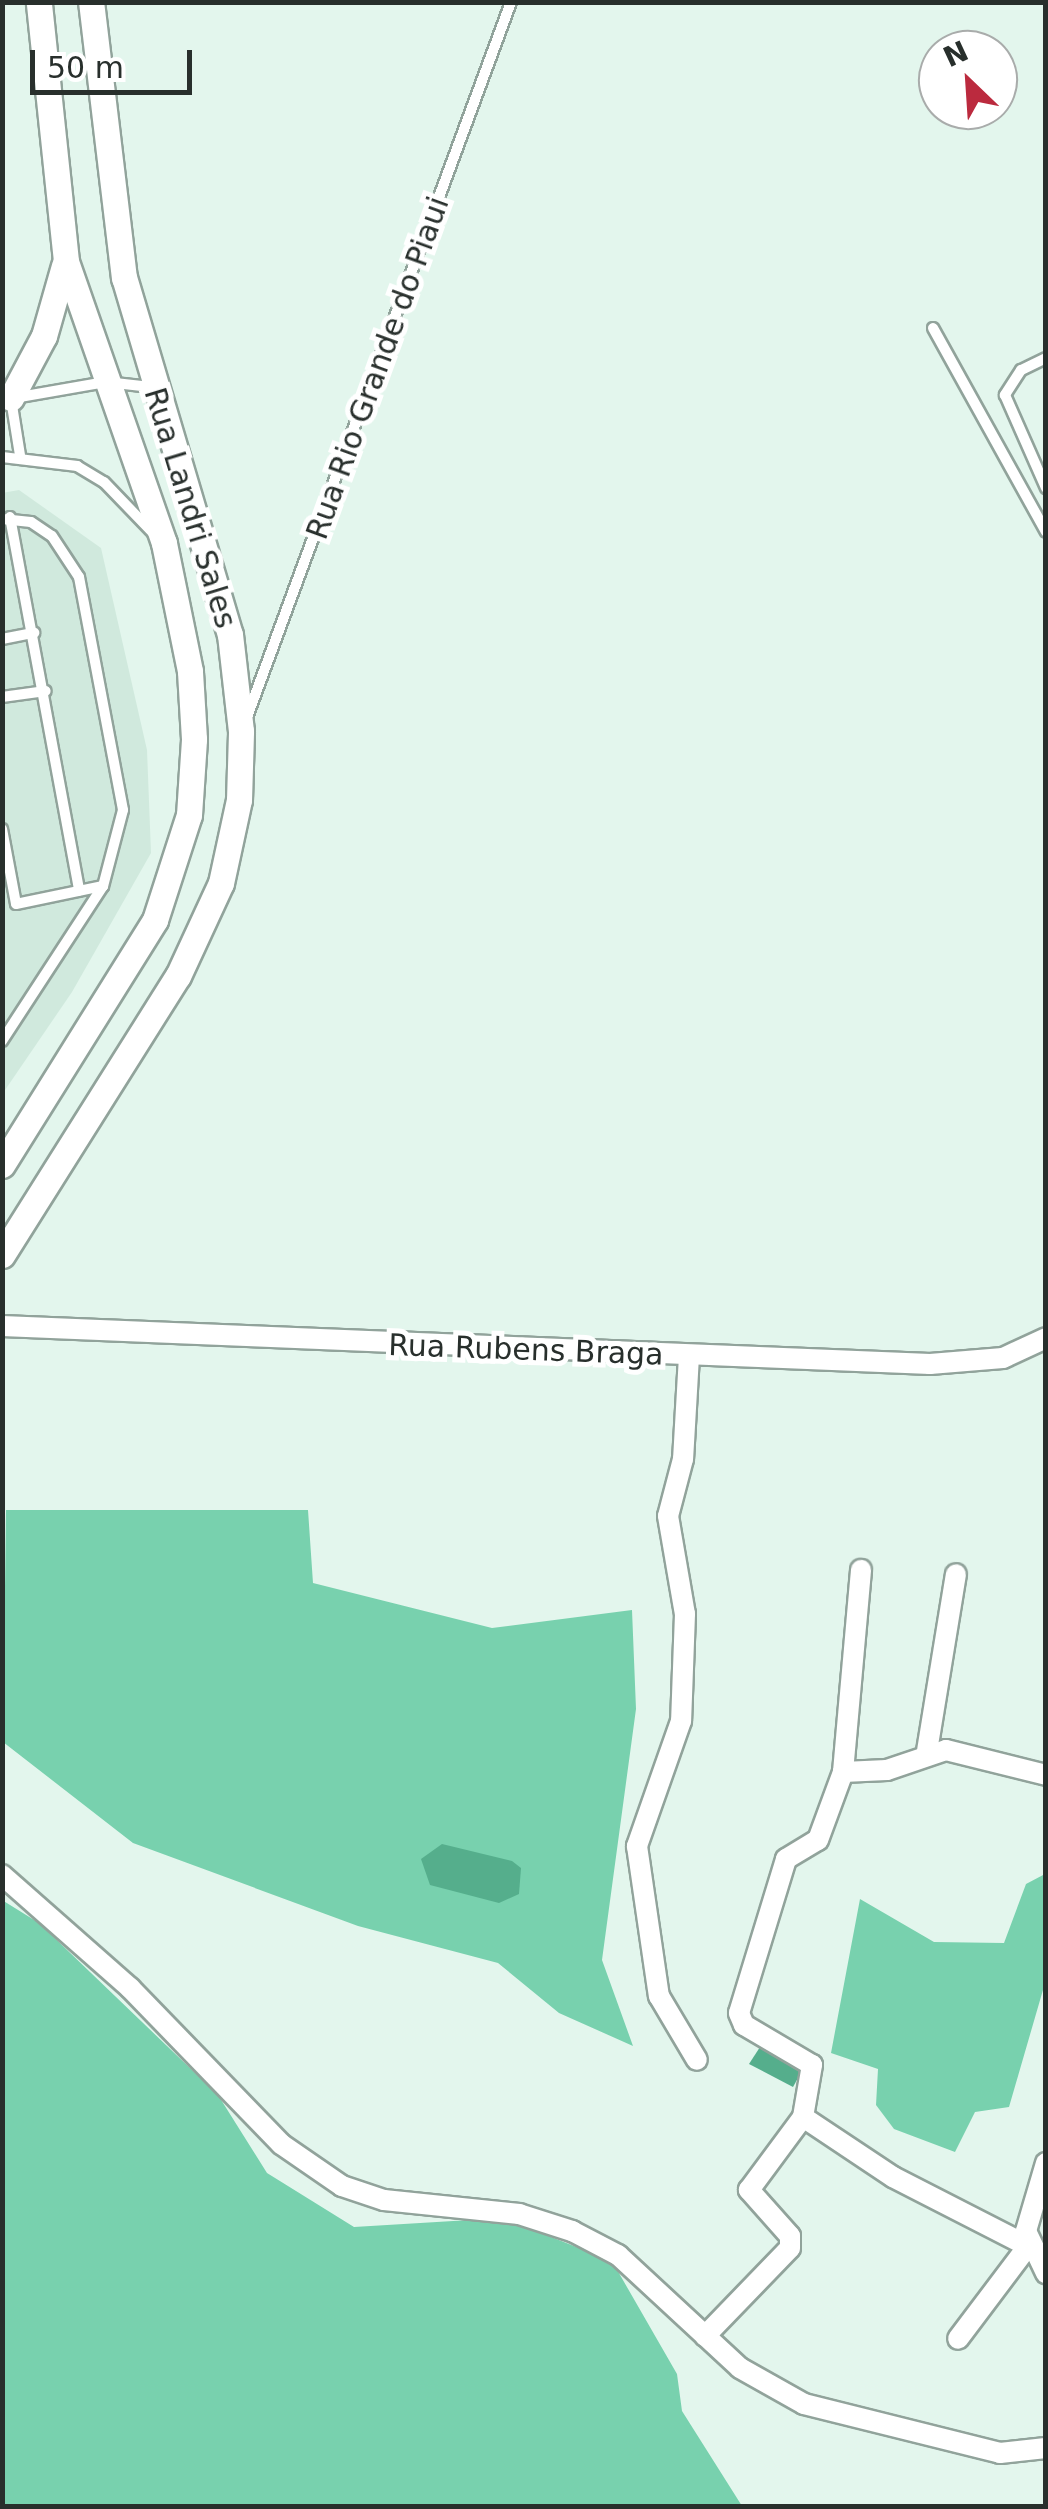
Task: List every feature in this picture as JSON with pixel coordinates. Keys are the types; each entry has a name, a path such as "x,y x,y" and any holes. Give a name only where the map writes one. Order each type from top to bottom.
{"street":[{"name":"Rua Landri Sales","path":"2,1164 132,965 176,868 189,814 194,739 190,672 164,543 66,261 40,2"},
{"name":"Rua Landri Sales","path":"2,1256 154,1018 200,931 232,845 241,731 230,634 152,387 113,209 90,2"},
{"path":"7,399 44,336 66,261"},
{"name":"Rua Rubens Braga","path":"2,1326 688,1356 978,1364 1046,1338"},
{"path":"688,1356 684,1458 668,1516 685,1614 681,1721 637,1846 658,1996 696,2060"},
{"path":"705,2336 790,2248 790,2236 750,2190 803,2117 812,2065 744,2025 738,2013 786,1859 818,1840 843,1772 861,1570"},
{"path":"927,1752 956,1574"},
{"path":"843,1772 887,1770 927,1752 964,1753 1046,1775"},
{"path":"2,1875 62,1923 309,2166 342,2186 384,2200 519,2214 572,2230 618,2255 740,2368 804,2404 1000,2452 1046,2448"},
{"path":"803,2117 893,2177 1028,2246 1046,2273"},
{"path":"958,2340 1028,2246 1026,2216 1046,2163"}],"lane":[{"name":"Rua Rio Grande do Piaui","path":"241,731 510,2"},
{"path":"933,328 1046,532"},
{"path":"1046,358 1021,370 1005,394 1006,410 1046,488"},
{"path":"20,455 7,399 106,382 152,387"},
{"path":"2,457 20,455 77,466 104,482 164,543 202,538"},
{"path":"6,518 46,690 79,891"},
{"path":"2,1041 103,886 123,810 87,600 52,536 6,518"},
{"path":"2,639 34,634"},
{"path":"2,696 46,690"},
{"path":"2,829 16,904"},
{"path":"2,907 103,886"}],"shaded area":[{"path":"19,490 101,548 147,750 151,853 72,992 3,1093 2,493"},
{"path":"6,1510 308,1510 313,1583 492,1628 632,1610 636,1709 602,1960 633,2046 559,2013 498,1963 358,1926 133,1843 3,1742"},
{"path":"442,1844 512,1861 521,1868 519,1894 499,1903 430,1885 421,1859"},
{"path":"1045,1874 1045,1983 1009,2107 975,2112 955,2152 894,2129 876,2105 878,2069 831,2053 860,1899 934,1942 1004,1943 1026,1884"},
{"path":"2,1900 39,1923 218,2095 267,2173 354,2227 503,2218 612,2261 677,2374 682,2411 742,2506 3,2506"},
{"path":"760,2047 803,2069 793,2087 749,2064"}]}
